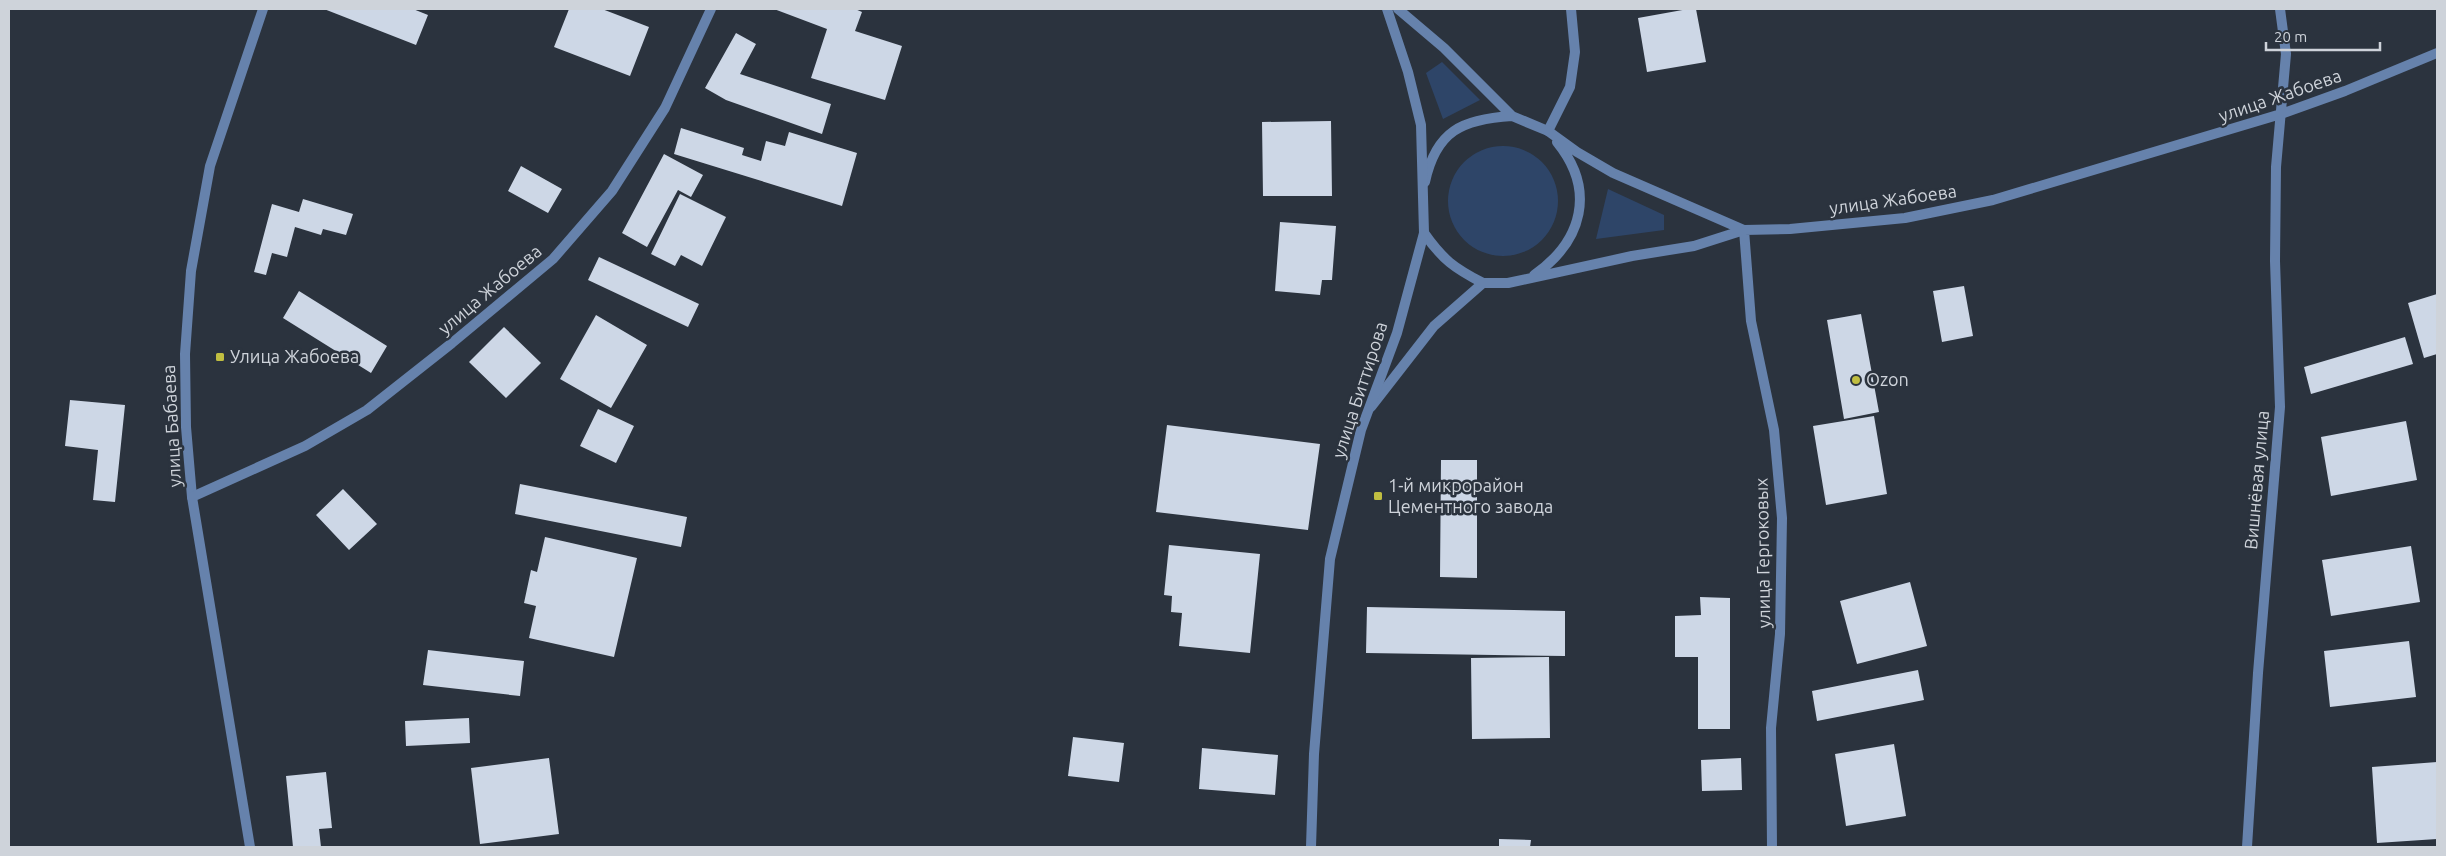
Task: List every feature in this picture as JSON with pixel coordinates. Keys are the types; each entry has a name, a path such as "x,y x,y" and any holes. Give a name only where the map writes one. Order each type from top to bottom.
{"street":[{"name":"улица Бабаева","path":"250,847 192,497 186,427 185,372 190,271 210,166 263,9"},
{"name":"улица Жабоева","path":"192,497 306,446 367,410 452,343 553,259 612,191 665,108 711,9"},
{"name":"улица Биттирова","path":"1311,847 1314,754 1330,559 1361,430 1397,333 1424,233 1420,125 1408,72 1387,9"},
{"name":"улица Жабоева","path":"1398,9 1444,48 1512,116 1548,131 1577,152 1613,173 1744,230 1790,229 1905,218 1993,200 2281,114 2345,92 2437,53"},
{"path":"1532,277 1560,254 1572,235 1580,214 1580,191 1574,169 1563,150 1548,131 1570,87 1575,52 1571,9"},
{"name":"Вишнёвая улица","path":"2247,847 2258,673 2280,407 2274,260 2276,166 2286,54 2280,9"},
{"path":"1422,193 1434,150 1447,136 1465,124 1485,118 1512,116"},
{"path":"1424,233 1440,256 1458,270 1483,283 1508,283 1694,246 1744,230"},
{"name":"улица Гергоковых","path":"1744,230 1751,321 1774,430 1782,518 1780,634 1771,728 1772,847"},
{"path":"1371,407 1434,326 1483,283"}],"shaded area":[{"path":"1442,62 1480,100 1443,119 1426,73"},
{"path":"1503,146 1524,150 1542,162 1554,180 1558,201 1554,222 1542,240 1524,252 1503,256 1482,252 1464,240 1452,222 1448,201 1452,180 1464,162 1482,150"},
{"path":"1608,189 1664,215 1664,230 1596,239"}],"building":[{"path":"324,9 413,9 428,15 416,45"},
{"path":"569,9 602,9 649,27 630,76 554,47"},
{"path":"774,9 855,9 862,12 855,31 902,46 885,100 811,78 827,29"},
{"path":"1696,9 1706,62 1647,72 1638,18"},
{"path":"736,33 756,44 740,74 831,104 822,134 726,100 705,88"},
{"path":"1331,121 1332,196 1263,196 1262,122"},
{"path":"681,128 744,148 742,155 761,161 766,141 785,146 789,132 857,153 842,206 674,154"},
{"path":"664,154 703,175 691,197 678,190 647,247 622,233"},
{"path":"521,166 562,189 548,213 508,191"},
{"path":"680,194 726,217 702,266 681,255 675,266 651,254"},
{"path":"303,199 353,214 346,235 323,229 321,235 295,227 287,257 272,253 266,275 254,272 272,204 299,212"},
{"path":"1280,222 1336,226 1332,280 1322,280 1320,295 1275,291"},
{"path":"599,257 699,304 688,327 588,280"},
{"path":"1964,286 1973,336 1942,342 1933,291"},
{"path":"299,291 387,346 371,373 283,318"},
{"path":"2437,294 2437,354 2424,358 2408,303"},
{"path":"1861,314 1879,412 1844,419 1827,320"},
{"path":"596,315 647,345 611,408 560,379"},
{"path":"504,327 541,363 506,398 469,362"},
{"path":"2405,337 2413,364 2311,394 2304,367"},
{"path":"70,400 125,405 115,502 93,500 98,450 65,446"},
{"path":"598,409 634,426 616,463 580,446"},
{"path":"1874,416 1887,494 1826,505 1813,426"},
{"path":"2406,421 2417,480 2331,496 2321,437"},
{"path":"1167,425 1320,444 1308,530 1156,512"},
{"path":"1441,460 1477,460 1477,578 1440,577"},
{"path":"520,484 687,517 681,547 515,514"},
{"path":"343,489 377,524 349,550 316,515"},
{"path":"545,537 637,558 614,657 529,638 536,606 524,603 531,570 537,572"},
{"path":"1169,545 1260,554 1250,653 1179,646 1182,613 1171,612 1172,596 1164,595"},
{"path":"2411,546 2420,602 2331,616 2322,560"},
{"path":"1910,582 1927,646 1857,664 1840,601"},
{"path":"1700,597 1730,598 1730,729 1698,729 1698,657 1675,657 1675,616 1701,615"},
{"path":"1367,607 1565,611 1565,656 1366,653"},
{"path":"2409,641 2416,697 2330,707 2324,651"},
{"path":"428,650 524,661 520,696 423,685"},
{"path":"1549,657 1550,738 1472,739 1471,658"},
{"path":"1918,670 1924,700 1817,721 1812,691"},
{"path":"469,718 470,743 406,746 405,721"},
{"path":"1073,737 1124,743 1119,782 1068,776"},
{"path":"1894,744 1906,816 1846,826 1835,754"},
{"path":"1202,748 1278,755 1275,795 1199,789"},
{"path":"549,758 559,834 480,844 471,768"},
{"path":"1741,758 1742,790 1702,791 1701,760"},
{"path":"2437,762 2437,839 2377,843 2372,767"},
{"path":"326,772 332,828 319,829 321,847 293,847 286,776"},
{"path":"1499,839 1531,840 1530,847 1499,847"}],"place":[{"name":"Улица Жабоева","path":"220,357"},
{"name":"Ozon","path":"1856,380"},
{"name":"1-й микрорайон Цементного завода","path":"1378,496"}]}
